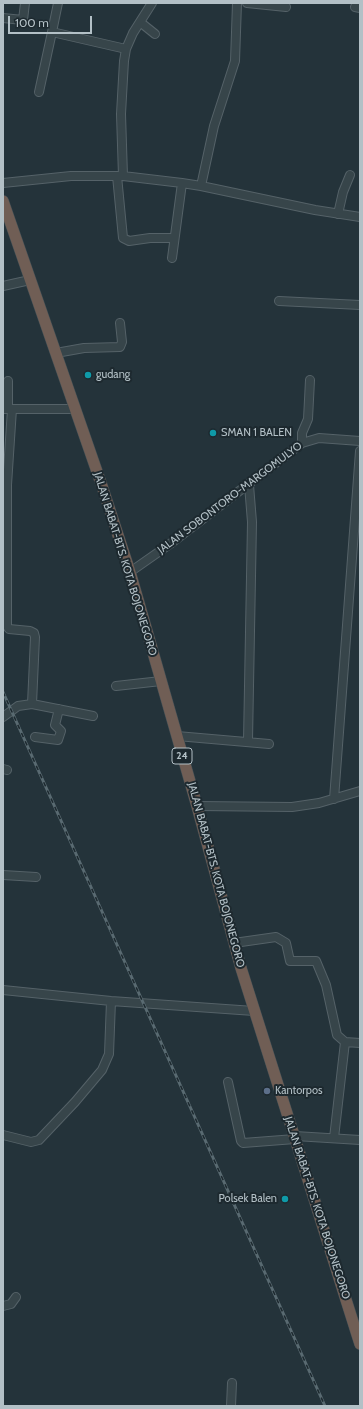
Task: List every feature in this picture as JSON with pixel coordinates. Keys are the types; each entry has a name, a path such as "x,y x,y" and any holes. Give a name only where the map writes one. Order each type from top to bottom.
{"highway":[{"name":"JALAN BABAT-BTS. KOTA BOJONEGORO","path":"3,201 102,486 130,572 254,1011 355,1318 360,1344"}],"street":[{"path":"3,18 23,20 25,3"},
{"path":"39,92 58,3"},
{"path":"152,3 126,49 122,91 120,176 123,238 129,241 150,238 174,238"},
{"path":"201,186 214,126 235,61 236,3"},
{"path":"247,3 286,6"},
{"path":"140,22 155,34"},
{"path":"52,32 126,49"},
{"path":"338,214 343,192 350,175"},
{"path":"3,183 71,176 120,176 201,186 338,214 360,217"},
{"path":"172,258 182,183"},
{"path":"3,286 30,280"},
{"path":"279,301 360,305"},
{"path":"56,353 95,347 120,347 122,342 120,323"},
{"path":"302,443 302,433 307,423 309,413 310,380"},
{"path":"8,381 6,626 9,628 34,633 32,704"},
{"path":"8,409 74,409"},
{"name":"JALAN SOBONTORO-MARGOMULYO","path":"130,572 249,485 302,443 319,438 360,441"},
{"path":"334,799 360,451"},
{"path":"248,741 252,529 249,485"},
{"path":"116,686 161,681"},
{"path":"3,717 18,706 32,704 93,716"},
{"path":"35,737 58,740 60,731 55,725 59,709"},
{"path":"177,736 269,744"},
{"path":"197,806 280,808 302,806 334,799 360,791"},
{"path":"3,875 36,878"},
{"path":"234,943 276,937 286,943 290,960 316,960 326,985 337,1035 345,1042 360,1042"},
{"path":"3,990 111,1001 254,1011"},
{"path":"3,1135 31,1142 39,1140 102,1070 109,1054 111,1001"},
{"path":"334,1138 345,1042"},
{"path":"228,1082 241,1141 243,1143 295,1138 360,1140"},
{"path":"3,1306 11,1304 16,1297"},
{"path":"231,1406 232,1383"}],"railway":[{"path":"3,692 325,1406"}],"place":[{"name":"gudang","path":"88,375"},
{"name":"SMAN 1 BALEN","path":"213,433"},
{"name":"Kantorpos","path":"267,1091"},
{"name":"Polsek Balen","path":"285,1199"}]}
